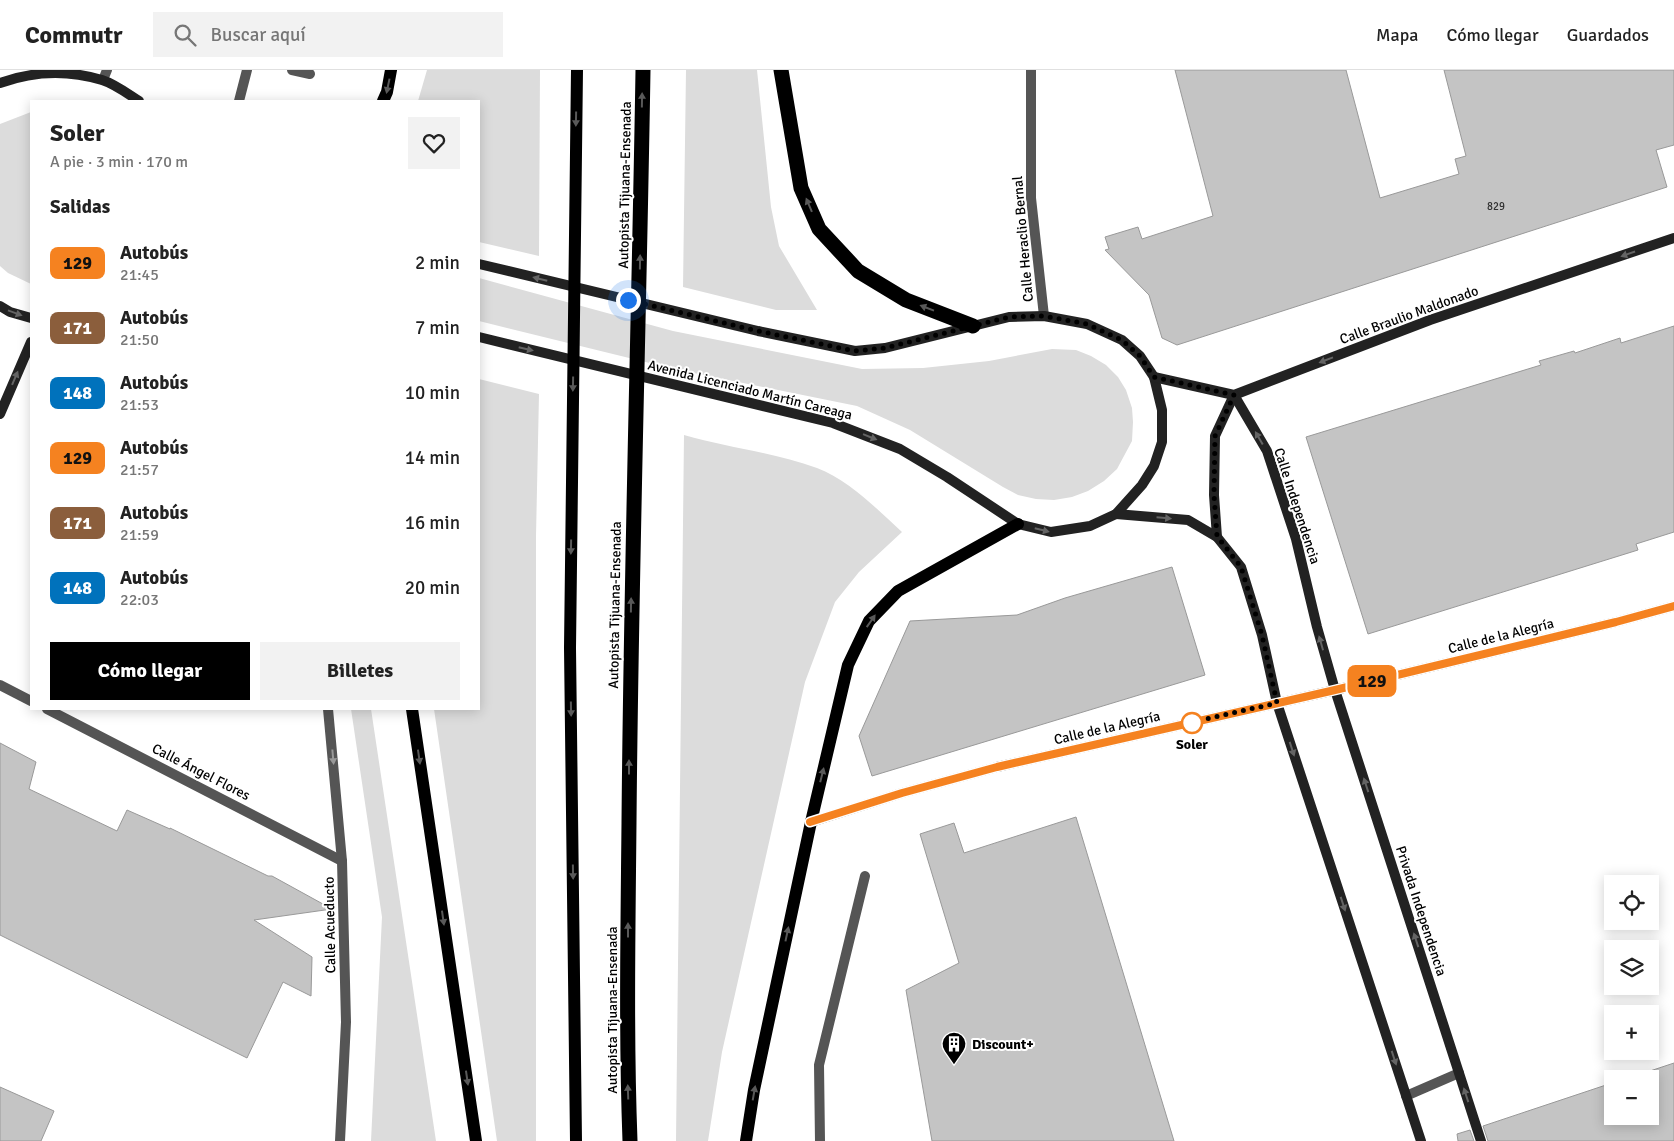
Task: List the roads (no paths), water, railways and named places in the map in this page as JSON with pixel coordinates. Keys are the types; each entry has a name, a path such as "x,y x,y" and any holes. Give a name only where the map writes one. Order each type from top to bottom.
{"highway":[{"name":"Autopista Tijuana-Ensenada","path":"630,1141 627,1051 630,670 643,70"},
{"path":"782,70 801,188 819,229 858,271 906,300 973,326"}],"main road":[{"path":"383,100 391,70"},
{"path":"576,1141 570,648 577,70"},
{"path":"0,83 15,73 55,72 105,75 138,100"},
{"name":"Calle Braulio Maldonado","path":"1234,395 1430,320 1674,238"},
{"name":"Avenida Licenciado Martín Careaga","path":"480,264 758,331 855,351 885,348 1009,317 1044,316 1087,324 1122,340 1140,356 1154,377 1162,410 1162,442 1154,466 1142,485 1116,514 1090,526 1052,532 1018,524 948,477 900,449 833,423 480,337"},
{"path":"0,306 10,312 30,318"},
{"path":"0,414 30,344"},
{"path":"1154,377 1234,395 1215,436 1214,495 1217,536"},
{"name":"Calle Independencia","path":"1234,395 1267,451 1296,539 1317,628 1335,690"},
{"path":"1116,514 1188,520 1217,536 1241,567 1262,635 1277,703 1421,1141"},
{"path":"746,1141 754,1090 810,822 848,665 869,621 898,591 1018,524"},
{"name":"Calle de la Alegría","path":"810,822 902,793 997,767 1335,690 1616,622 1674,606"},
{"name":"Privada Independencia","path":"1335,690 1481,1141"},
{"path":"412,710 476,1141"}],"street":[{"path":"239,100 247,70"},
{"path":"292,70 310,74"},
{"name":"Calle Heraclio Bernal","path":"1031,70 1030,198 1044,316"},
{"path":"0,685 30,700"},
{"name":"Calle Ángel Flores","path":"49,710 342,861"},
{"name":"Calle Acueducto","path":"328,710 342,861 346,1022 340,1141"},
{"path":"820,1141 819,1065 865,876"},
{"path":"1406,1096 1459,1073"}],"place":[{"name":"Soler","path":"1192,723"},
{"name":"Discount+","path":"954,1065"}]}
